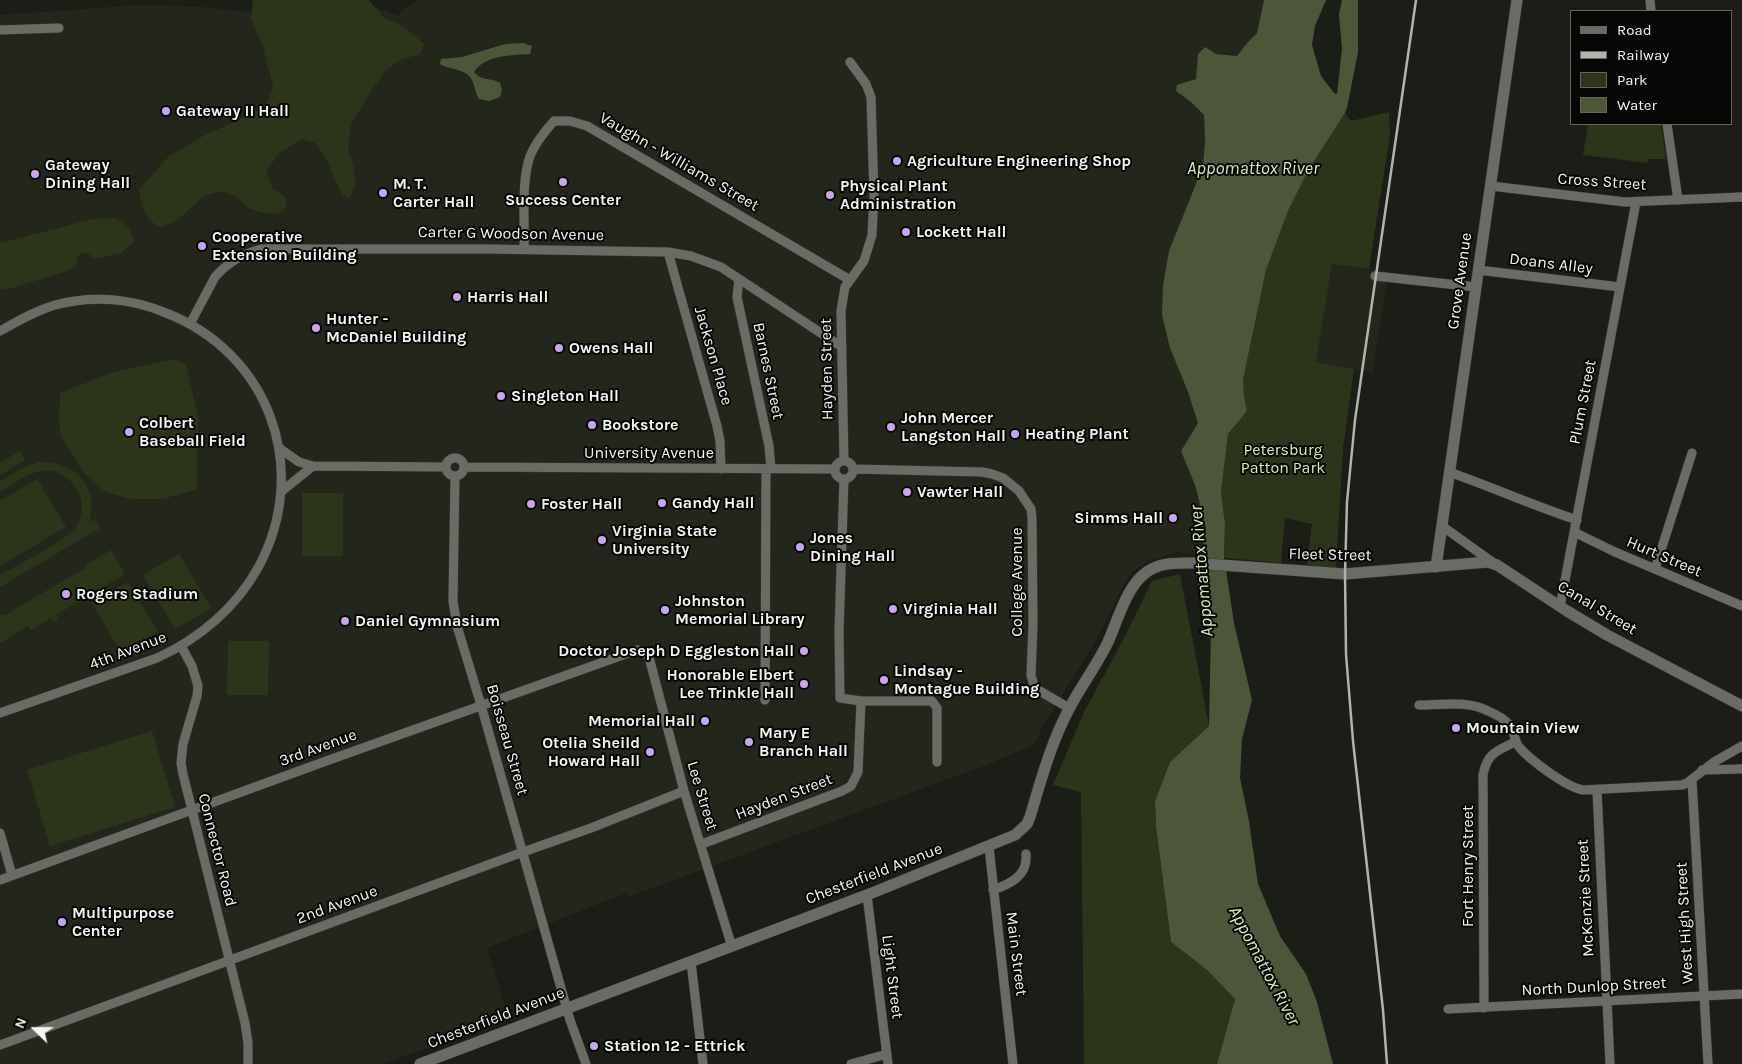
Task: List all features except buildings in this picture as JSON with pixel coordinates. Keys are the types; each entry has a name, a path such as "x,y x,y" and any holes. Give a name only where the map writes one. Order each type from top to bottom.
{"main road":[{"name":"Grove Avenue","path":"1436,566 1517,0"},
{"name":"Chesterfield Avenue","path":"420,1064 867,895 1015,835 1027,824 1048,756 1069,708 1107,643 1135,582 1158,565 1168,562 1193,563"},
{"name":"Fleet Street","path":"1193,563 1345,574 1488,562 1496,565"},
{"name":"Canal Street","path":"1496,565 1560,607 1645,656 1742,706"}],"street":[{"path":"0,30 59,28"},
{"name":"Hayden Street","path":"844,461 842,296 845,287 864,261 870,247 874,193 871,97 866,84 850,62"},
{"name":"Vaughn - Williams Street","path":"524,249 526,174 531,155 538,142 554,122 570,120 587,126 850,280"},
{"path":"1667,125 1678,200"},
{"name":"Cross Street","path":"1491,186 1636,202 1742,197"},
{"name":"Plum Street","path":"1560,607 1636,202"},
{"name":"Carter G Woodson Avenue","path":"190,324 221,270 238,257 261,250 524,249 668,252 691,256 720,267 842,347"},
{"name":"Jackson Place","path":"668,252 718,426 721,468"},
{"name":"Doans Alley","path":"1478,270 1620,287"},
{"path":"1375,276 1476,287"},
{"name":"Barnes Street","path":"739,279 737,298 769,446 765,700"},
{"name":"4th Avenue","path":"0,331 34,313 55,306 83,300 101,299 145,305 190,324 229,353 250,378 266,406 273,423 282,472 282,491 270,542 252,577 236,601 210,626 181,646 146,663 0,713"},
{"name":"University Avenue","path":"279,448 299,462 313,466 446,467 450,460 454,458 462,461 464,467 834,469"},
{"path":"1655,569 1692,453"},
{"path":"844,461 851,465 853,469 850,476 844,479 836,475 834,469 838,462 844,461"},
{"path":"282,491 313,466"},
{"path":"446,467 448,474 455,476 460,475 464,467"},
{"name":"College Avenue","path":"853,469 982,472 1002,478 1019,491 1031,509 1033,526 1032,680 1038,690 1069,708"},
{"path":"1449,472 1577,520"},
{"name":"Boisseau Street","path":"455,476 453,601 457,626 573,1030 586,1064"},
{"path":"844,479 839,631 840,698 861,701 932,702 937,708 937,762"},
{"name":"Canal Street","path":"1442,526 1496,565"},
{"name":"Hurt Street","path":"1574,532 1615,552 1742,606"},
{"name":"Connector Road","path":"181,646 192,666 198,686 184,735 182,754 183,774 247,1033 248,1064"},
{"name":"3rd Avenue","path":"0,880 192,809 637,650 646,654"},
{"name":"Lee Street","path":"646,654 649,657 684,790 732,946"},
{"name":"Hayden Street","path":"702,844 851,786 858,772 861,701"},
{"path":"1419,705 1465,705 1487,710 1510,726 1516,742 1524,752 1569,786 1582,790 1682,785 1692,780 1702,770 1742,746"},
{"name":"Fort Henry Street","path":"1484,1008 1483,775 1484,767 1490,755 1516,742"},
{"path":"1702,770 1742,769"},
{"name":"West High Street","path":"1692,780 1708,1064"},
{"name":"2nd Avenue","path":"0,1045 591,828 684,790"},
{"name":"McKenzie Street","path":"1597,790 1610,1064"},
{"path":"0,833 12,876"},
{"name":"Main Street","path":"989,847 1014,1064"},
{"path":"993,890 1008,884 1023,872 1026,866 1026,854"},
{"name":"Light Street","path":"867,895 887,1059"},
{"path":"691,962 703,1064"},
{"name":"North Dunlop Street","path":"1448,1009 1742,994"},
{"path":"851,1064 887,1059"}],"shaded area":[{"name":"Virginia State University","path":"342,0 354,0 400,16 400,12 418,0 1264,0 1257,33 1237,56 1198,54 1196,79 1186,82 1176,91 1204,115 1205,141 1203,166 1182,218 1162,315 1170,348 1198,423 1181,451 1195,485 1206,528 1202,555 1177,552 1149,561 1132,572 1098,637 1041,729 1035,744 989,764 628,897 626,893 487,948 509,1018 383,1064 0,1064 0,15 140,5 203,7 269,14"},
{"path":"1332,264 1388,272 1373,372 1316,362"}],"green space":[{"path":"253,0 369,0 383,17 403,26 424,44 420,54 400,60 385,71 351,124 348,147 354,168 355,187 349,199 342,194 325,157 315,143 301,139 279,153 266,172 273,189 286,197 286,207 279,214 250,209 237,197 222,191 204,196 176,221 161,227 147,217 139,190 168,157 205,135 243,118 267,104 273,86 263,47 251,18"},
{"name":"Petersburg Patton Park","path":"1389,112 1390,134 1369,269 1332,264 1316,362 1354,369 1343,448 1336,568 1307,565 1312,524 1285,518 1281,563 1226,558 1224,557 1225,524 1221,492 1228,434 1247,411 1243,380 1266,270 1288,211 1309,169 1345,113 1351,121"},
{"path":"1588,125 1661,125 1666,159 1648,159 1648,163 1583,155"},
{"path":"116,218 130,229 134,242 121,253 95,259 86,252 78,255 76,265 70,270 5,290 0,288 0,243 93,219"},
{"name":"Colbert Baseball Field","path":"174,359 186,365 198,416 197,489 163,499 130,499 103,491 85,474 62,438 59,426 60,393 114,372"},
{"path":"20,451 25,460 0,475 0,463"},
{"path":"38,462 63,465 81,478 87,487 90,498 89,523 95,519 100,528 0,587 0,575 61,540 75,528 80,518 81,498 77,489 62,475 52,471 30,474 0,492 0,481"},
{"path":"37,479 66,527 0,566 0,501"},
{"path":"302,493 343,493 343,556 302,556"},
{"name":"Rogers Stadium","path":"111,550 125,574 56,615 58,619 54,622 51,618 31,630 28,626 0,643 0,616 5,615 87,567 86,565"},
{"path":"179,554 211,608 175,629 143,575"},
{"path":"1180,574 1209,726 1170,762 1155,801 1156,827 1171,942 1207,970 1235,999 1217,1064 1084,1064 1081,792 1053,785 1084,712 1152,581"},
{"path":"128,582 158,632 122,654 92,603"},
{"path":"228,641 269,641 268,695 227,695"},
{"path":"152,731 175,807 50,846 27,770"}],"water":[{"name":"Appomattox River","path":"1264,0 1326,0 1315,26 1312,45 1321,76 1334,93 1337,94 1342,49 1339,14 1342,0 1358,0 1358,52 1347,108 1309,169 1288,211 1266,270 1243,380 1247,411 1228,434 1221,492 1225,524 1224,557 1234,623 1252,700 1242,739 1240,778 1249,821 1258,884 1280,936 1306,974 1317,1002 1333,1064 1217,1064 1235,999 1207,970 1171,942 1156,827 1155,801 1170,762 1209,726 1211,628 1198,586 1206,528 1195,485 1181,451 1198,423 1170,348 1162,315 1163,285 1169,251 1203,166 1205,141 1204,115 1176,91 1177,85 1196,79 1198,54 1205,47 1216,54 1237,56 1257,33"},
{"path":"523,43 532,46 530,54 492,59 479,66 474,72 480,77 500,83 502,90 500,97 489,101 479,99 472,80 466,73 440,64 441,59 462,57 505,44"}],"railway":[{"path":"1387,1064 1383,1010 1353,741 1346,654 1345,574 1347,502 1355,420 1416,0"}],"place":[{"name":"Gateway II Hall","path":"166,111"},
{"name":"Agriculture Engineering Shop","path":"897,161"},
{"name":"Gateway Dining Hall","path":"35,174"},
{"name":"Success Center","path":"563,182"},
{"name":"M. T. Carter Hall","path":"383,193"},
{"name":"Physical Plant Administration","path":"830,195"},
{"name":"Lockett Hall","path":"906,232"},
{"name":"Cooperative Extension Building","path":"202,246"},
{"name":"Harris Hall","path":"457,297"},
{"name":"Hunter - McDaniel Building","path":"316,328"},
{"name":"Owens Hall","path":"559,348"},
{"name":"Singleton Hall","path":"501,396"},
{"name":"Bookstore","path":"592,425"},
{"name":"John Mercer Langston Hall","path":"891,427"},
{"name":"Colbert Baseball Field","path":"129,432"},
{"name":"Heating Plant","path":"1015,434"},
{"name":"Vawter Hall","path":"907,492"},
{"name":"Gandy Hall","path":"662,503"},
{"name":"Foster Hall","path":"531,504"},
{"name":"Simms Hall","path":"1173,518"},
{"name":"Virginia State University","path":"602,540"},
{"name":"Jones Dining Hall","path":"800,547"},
{"name":"Rogers Stadium","path":"66,594"},
{"name":"Virginia Hall","path":"893,609"},
{"name":"Johnston Memorial Library","path":"665,610"},
{"name":"Daniel Gymnasium","path":"345,621"},
{"name":"Doctor Joseph D Eggleston Hall","path":"804,651"},
{"name":"Lindsay - Montague Building","path":"884,680"},
{"name":"Honorable Elbert Lee Trinkle Hall","path":"804,684"},
{"name":"Memorial Hall","path":"705,721"},
{"name":"Mountain View","path":"1456,728"},
{"name":"Mary E Branch Hall","path":"749,742"},
{"name":"Otelia Sheild Howard Hall","path":"650,752"},
{"name":"Multipurpose Center","path":"62,922"},
{"name":"Station 12 - Ettrick","path":"594,1046"}]}
